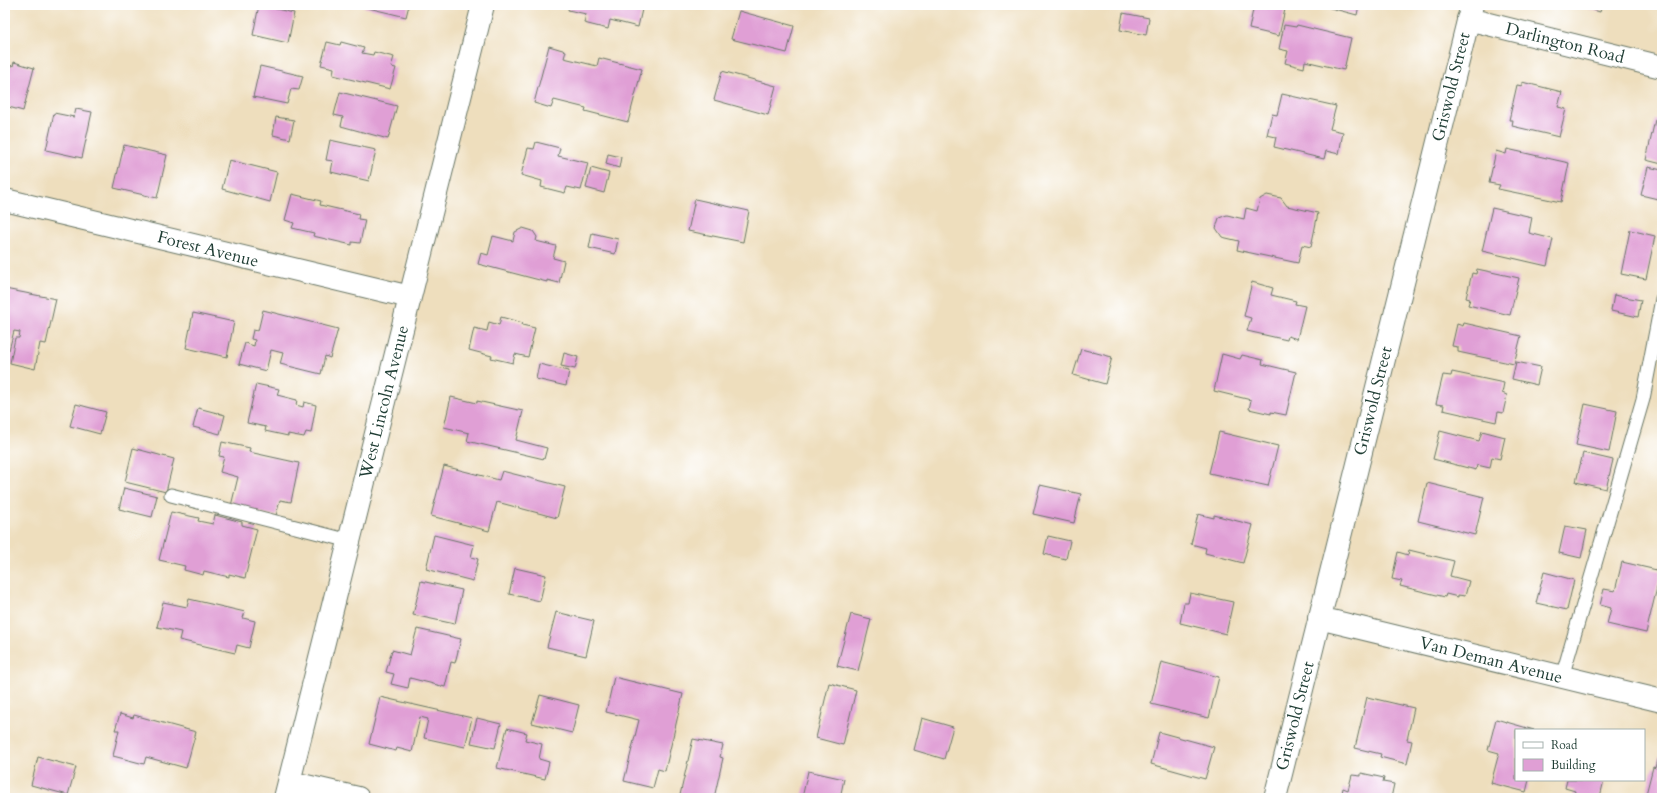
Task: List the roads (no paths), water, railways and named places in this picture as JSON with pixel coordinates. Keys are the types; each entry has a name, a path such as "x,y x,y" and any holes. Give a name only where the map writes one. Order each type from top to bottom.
{"street":[{"name":"West Lincoln Avenue","path":"287,790 483,5"},
{"name":"Darlington Road","path":"1470,12 1662,68"},
{"name":"Griswold Street","path":"1275,798 1470,12"},
{"name":"Forest Avenue","path":"5,200 410,297"},
{"name":"Van Deman Avenue","path":"1319,618 1662,701"},
{"path":"287,790 358,798"}],"lane":[{"path":"1562,677 1643,399 1662,299"},
{"path":"171,495 350,541"}]}
